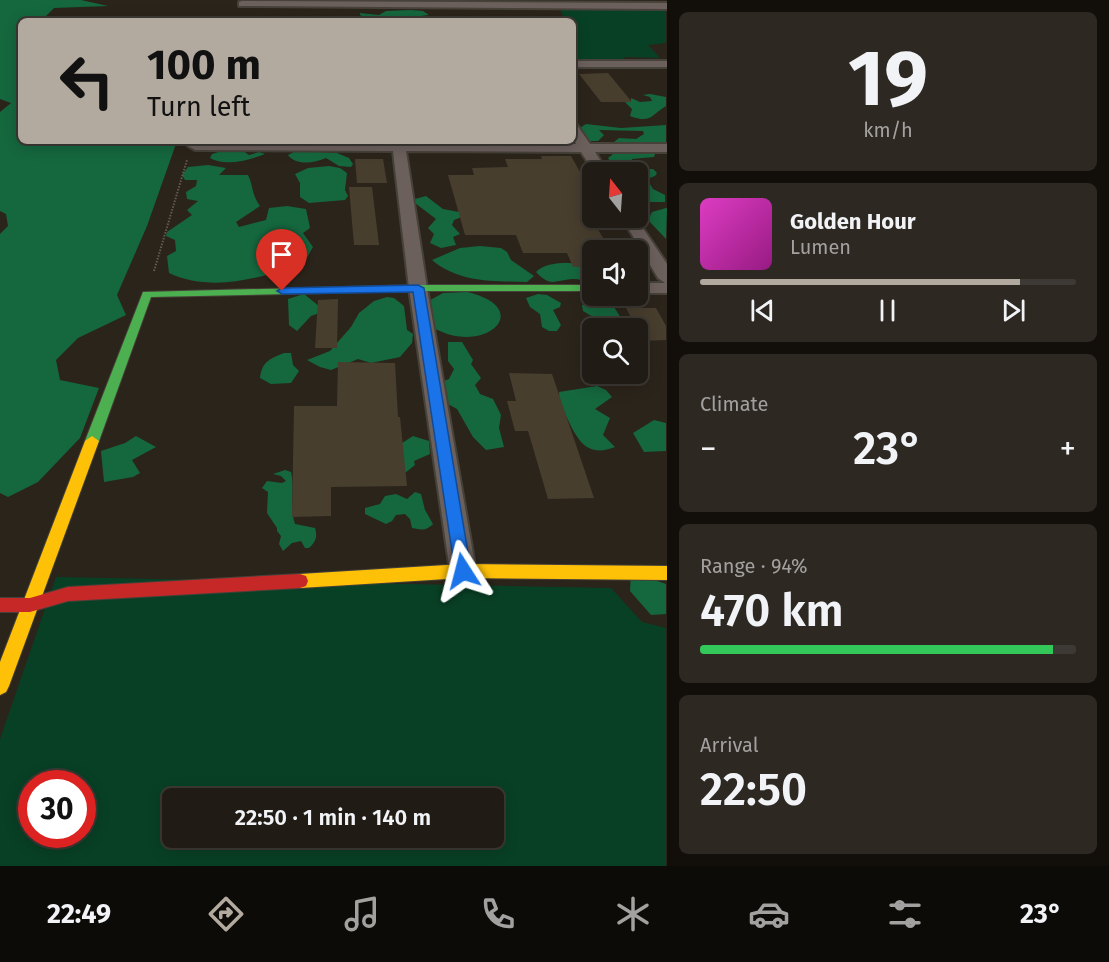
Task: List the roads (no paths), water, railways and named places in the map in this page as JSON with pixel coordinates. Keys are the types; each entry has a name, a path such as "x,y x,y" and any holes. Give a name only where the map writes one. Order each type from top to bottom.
{"street":[{"path":"472,0 495,12"},
{"path":"242,6 482,6 594,3 666,6"},
{"path":"576,64 666,64"},
{"path":"576,133 595,162"},
{"path":"399,144 418,288 463,571"},
{"path":"195,146 399,144 666,148"},
{"path":"635,228 666,278"},
{"path":"0,686 147,294 418,288 582,288"},
{"path":"648,288 666,288"},
{"path":"0,605 30,605 68,594 463,571 666,573"}]}
